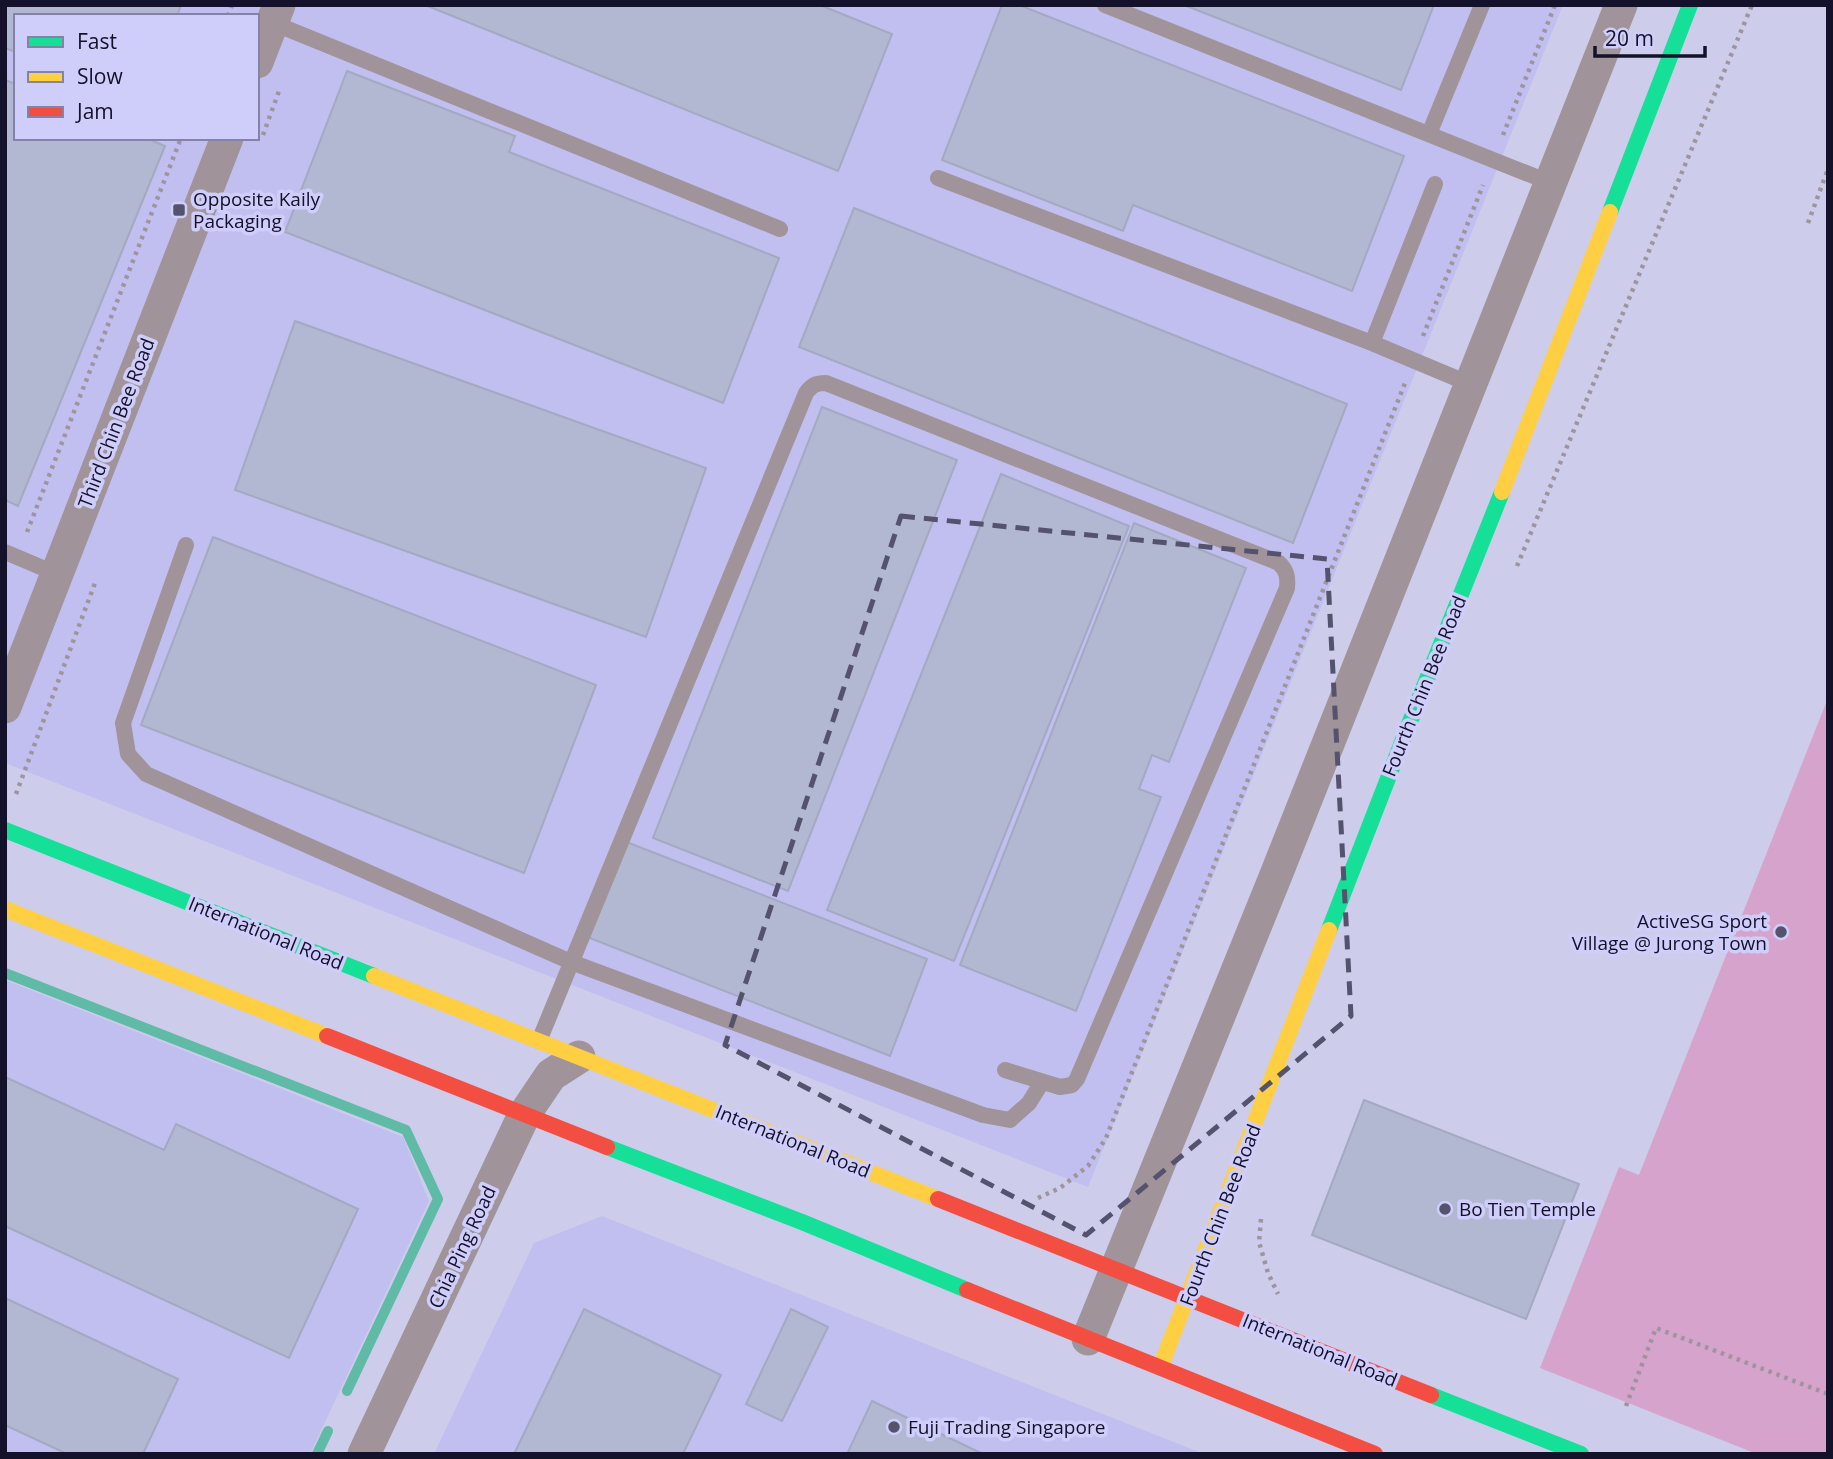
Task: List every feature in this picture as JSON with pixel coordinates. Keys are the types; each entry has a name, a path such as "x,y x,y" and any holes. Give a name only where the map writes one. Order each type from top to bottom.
{"main road":[{"name":"Fourth Chin Bee Road","path":"1160,1368 1690,5"},
{"name":"International Road","path":"5,830 1581,1454"},
{"path":"5,909 802,1222 1375,1454"}],"street":[{"path":"1088,1339 1621,5"},
{"path":"259,57 276,14"},
{"name":"Third Chin Bee Road","path":"5,707 227,140"},
{"name":"Chia Ping Road","path":"364,1454 524,1115 551,1075 579,1057"}],"lane":[{"path":"1105,5 1551,183"},
{"path":"1429,134 1482,5"},
{"path":"276,14 780,229"},
{"path":"938,178 1372,343 1471,384"},
{"path":"1372,343 1435,184"},
{"path":"539,1041 806,393 812,386 826,383 1279,564 1288,577 1287,588 1081,1072 1072,1085 1060,1087 1005,1070"},
{"path":"186,545 123,723 128,754 146,774 571,962 983,1115 1010,1120 1029,1103 1042,1082"},
{"path":"11,554 57,574"}],"path":[{"path":"1026,1203 1060,1188 1088,1166 1106,1138 1555,5"},
{"path":"1515,570 1752,5"},
{"path":"11,554 180,140"},
{"path":"1808,223 1828,169"},
{"path":"1262,1210 1259,1241 1268,1273 1280,1297"},
{"path":"1626,1406 1656,1328 1828,1394"}],"highlighted area":[{"path":"901,516 1327,559 1351,1016 1086,1235 725,1045"}],"shaded area":[{"path":"5,5 1563,5 1088,1187 5,763"},
{"name":"ActiveSG Sport Village @ Jurong Town","path":"1828,698 1828,1454 1757,1454 1540,1368 1619,1167 1639,1175"},
{"path":"5,980 403,1137 429,1201 310,1454 5,1454"},
{"path":"602,1216 1204,1454 434,1454 534,1243"}],"building":[{"path":"5,5 181,5 178,14 14,14 14,51 5,48"},
{"path":"425,5 820,5 892,34 838,171"},
{"path":"1002,5 1019,5 1404,156 1352,291 1133,205 1123,231 942,160"},
{"path":"1184,5 1434,5 1401,90"},
{"path":"347,71 515,136 509,152 779,258 723,403 285,232"},
{"path":"5,80 14,83 14,140 151,140 165,146 18,506 5,500"},
{"path":"854,208 1347,404 1293,543 799,347"},
{"path":"295,321 706,468 646,637 235,490"},
{"path":"822,407 957,460 788,891 653,838"},
{"path":"1001,474 1129,526 954,961 827,910"},
{"path":"1134,523 1246,568 1169,762 1152,755 1139,789 1161,797 1076,1011 960,965"},
{"path":"213,537 596,685 524,873 141,725"},
{"path":"624,841 927,959 890,1056 587,937"},
{"path":"5,1077 164,1150 176,1124 358,1209 289,1358 5,1226"},
{"name":"Bo Tien Temple","path":"1364,1100 1579,1184 1526,1319 1312,1235"},
{"path":"5,1298 178,1379 143,1454 67,1454 5,1425"},
{"path":"584,1309 721,1375 683,1454 514,1454"},
{"path":"791,1309 828,1327 782,1421 746,1404"},
{"name":"Fuji Trading Singapore","path":"872,1401 983,1454 847,1454"}],"waterway":[{"path":"5,973 406,1130 438,1199 347,1391"},
{"path":"317,1454 328,1431"}],"traffic: fast":[{"path":"1610,212 1690,5"},
{"path":"1329,930 1502,492"},
{"path":"5,830 374,976"},
{"path":"607,1147 802,1222 967,1290"},
{"path":"1431,1395 1581,1454"}],"traffic: slow":[{"path":"1502,492 1610,212"},
{"path":"5,909 327,1036"},
{"path":"1160,1368 1329,930"},
{"path":"374,976 938,1199"}],"traffic: jam":[{"path":"327,1036 607,1147"},
{"path":"938,1199 1431,1395"},
{"path":"967,1290 1375,1454"}],"place":[{"name":"Opposite Kaily Packaging","path":"179,210"},
{"name":"ActiveSG Sport Village @ Jurong Town","path":"1781,932"},
{"name":"Bo Tien Temple","path":"1445,1209"},
{"name":"Fuji Trading Singapore","path":"894,1427"}]}
